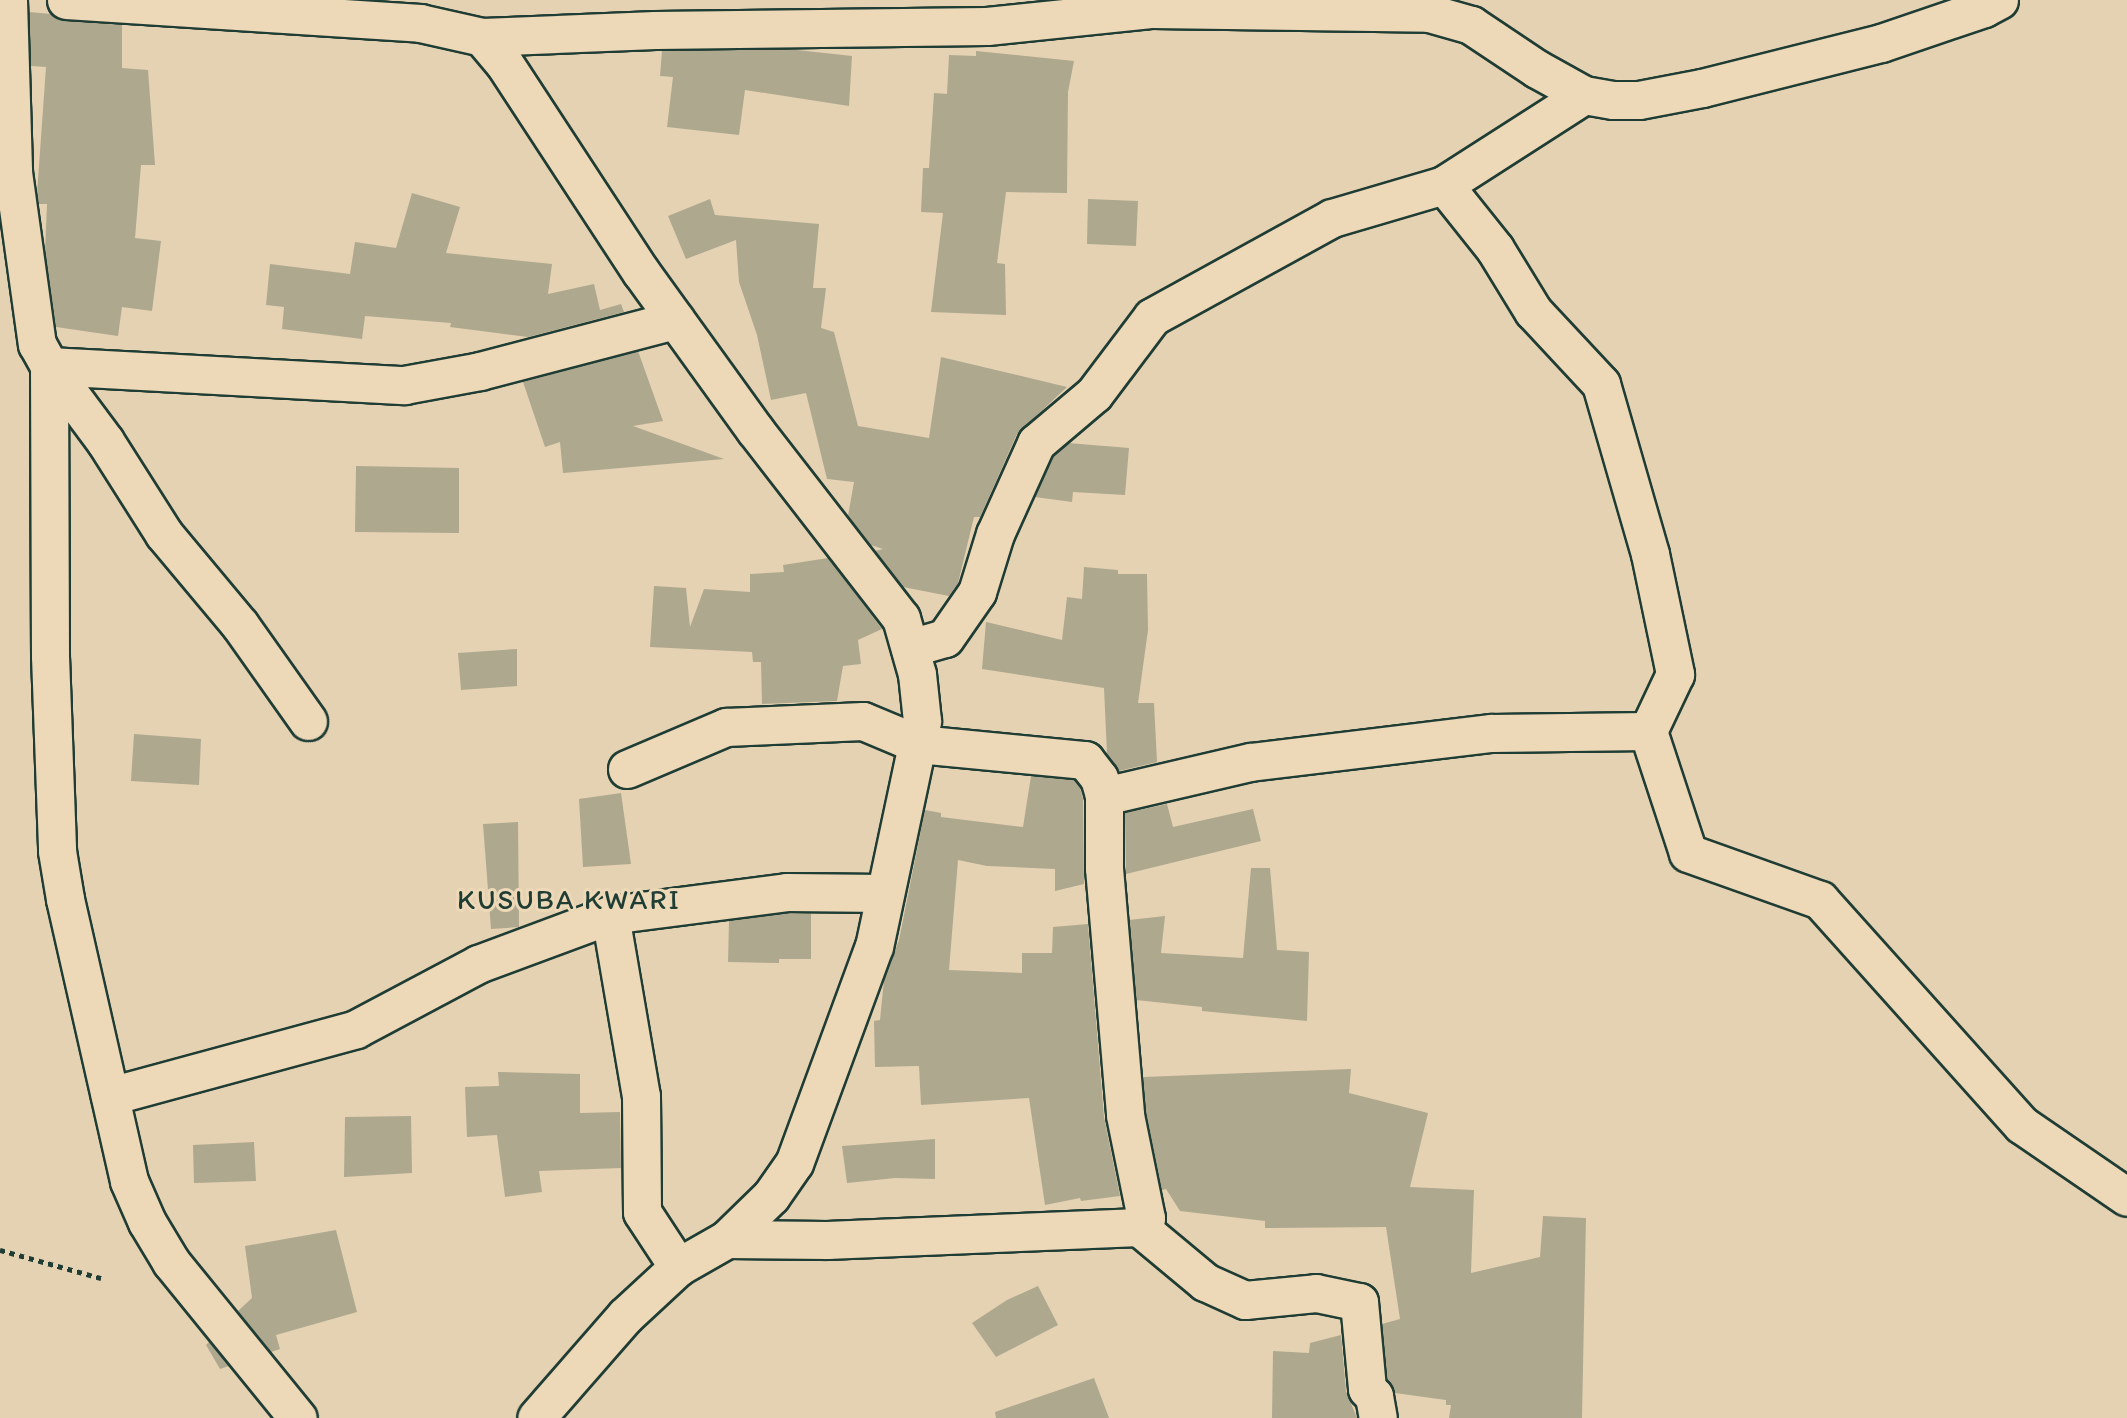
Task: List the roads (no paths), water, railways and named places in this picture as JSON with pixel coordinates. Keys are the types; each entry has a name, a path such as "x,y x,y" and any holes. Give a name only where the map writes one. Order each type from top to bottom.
{"street":[{"path":"8,0 13,172 37,344 49,366 106,441 164,534 240,625 308,721"},
{"path":"66,0 179,10 420,23 482,37 655,30 879,14 987,26 1151,4 1429,13 1471,25 1537,69 1584,95 1613,100 1639,100 1702,88 1881,43 1984,8 1999,0"},
{"path":"482,37 504,63 675,320 755,430 901,618 917,674 922,721 874,946 794,1163 771,1196 727,1239 678,1267 625,1316 536,1418"},
{"path":"910,648 945,638 977,592 995,534 1037,443 1094,394 1152,317 1332,218 1444,185 1584,95"},
{"path":"1444,185 1495,250 1533,311 1601,384 1650,554 1675,674 1648,731 1688,853 1820,901 2022,1125 2127,1196"},
{"path":"49,366 404,385 480,371 675,320"},
{"path":"49,366 50,656 57,851 65,899 130,1181 147,1222 171,1262 298,1418"},
{"path":"627,769 726,727 863,721 918,744 1085,761 1098,778 1104,796 1104,868 1125,1115 1146,1218 1139,1227"},
{"path":"1104,796 1250,762 1491,733 1648,731"},
{"path":"110,1096 356,1028 478,964 610,915 787,892 885,893"},
{"path":"610,915 641,1096 642,1212 678,1267"},
{"path":"727,1239 840,1239 1139,1227 1205,1282 1245,1300 1317,1293 1359,1302 1367,1389 1374,1396 1378,1418"}],"district":[{"name":"KUSUBA KWARI","path":"569,899"}]}
